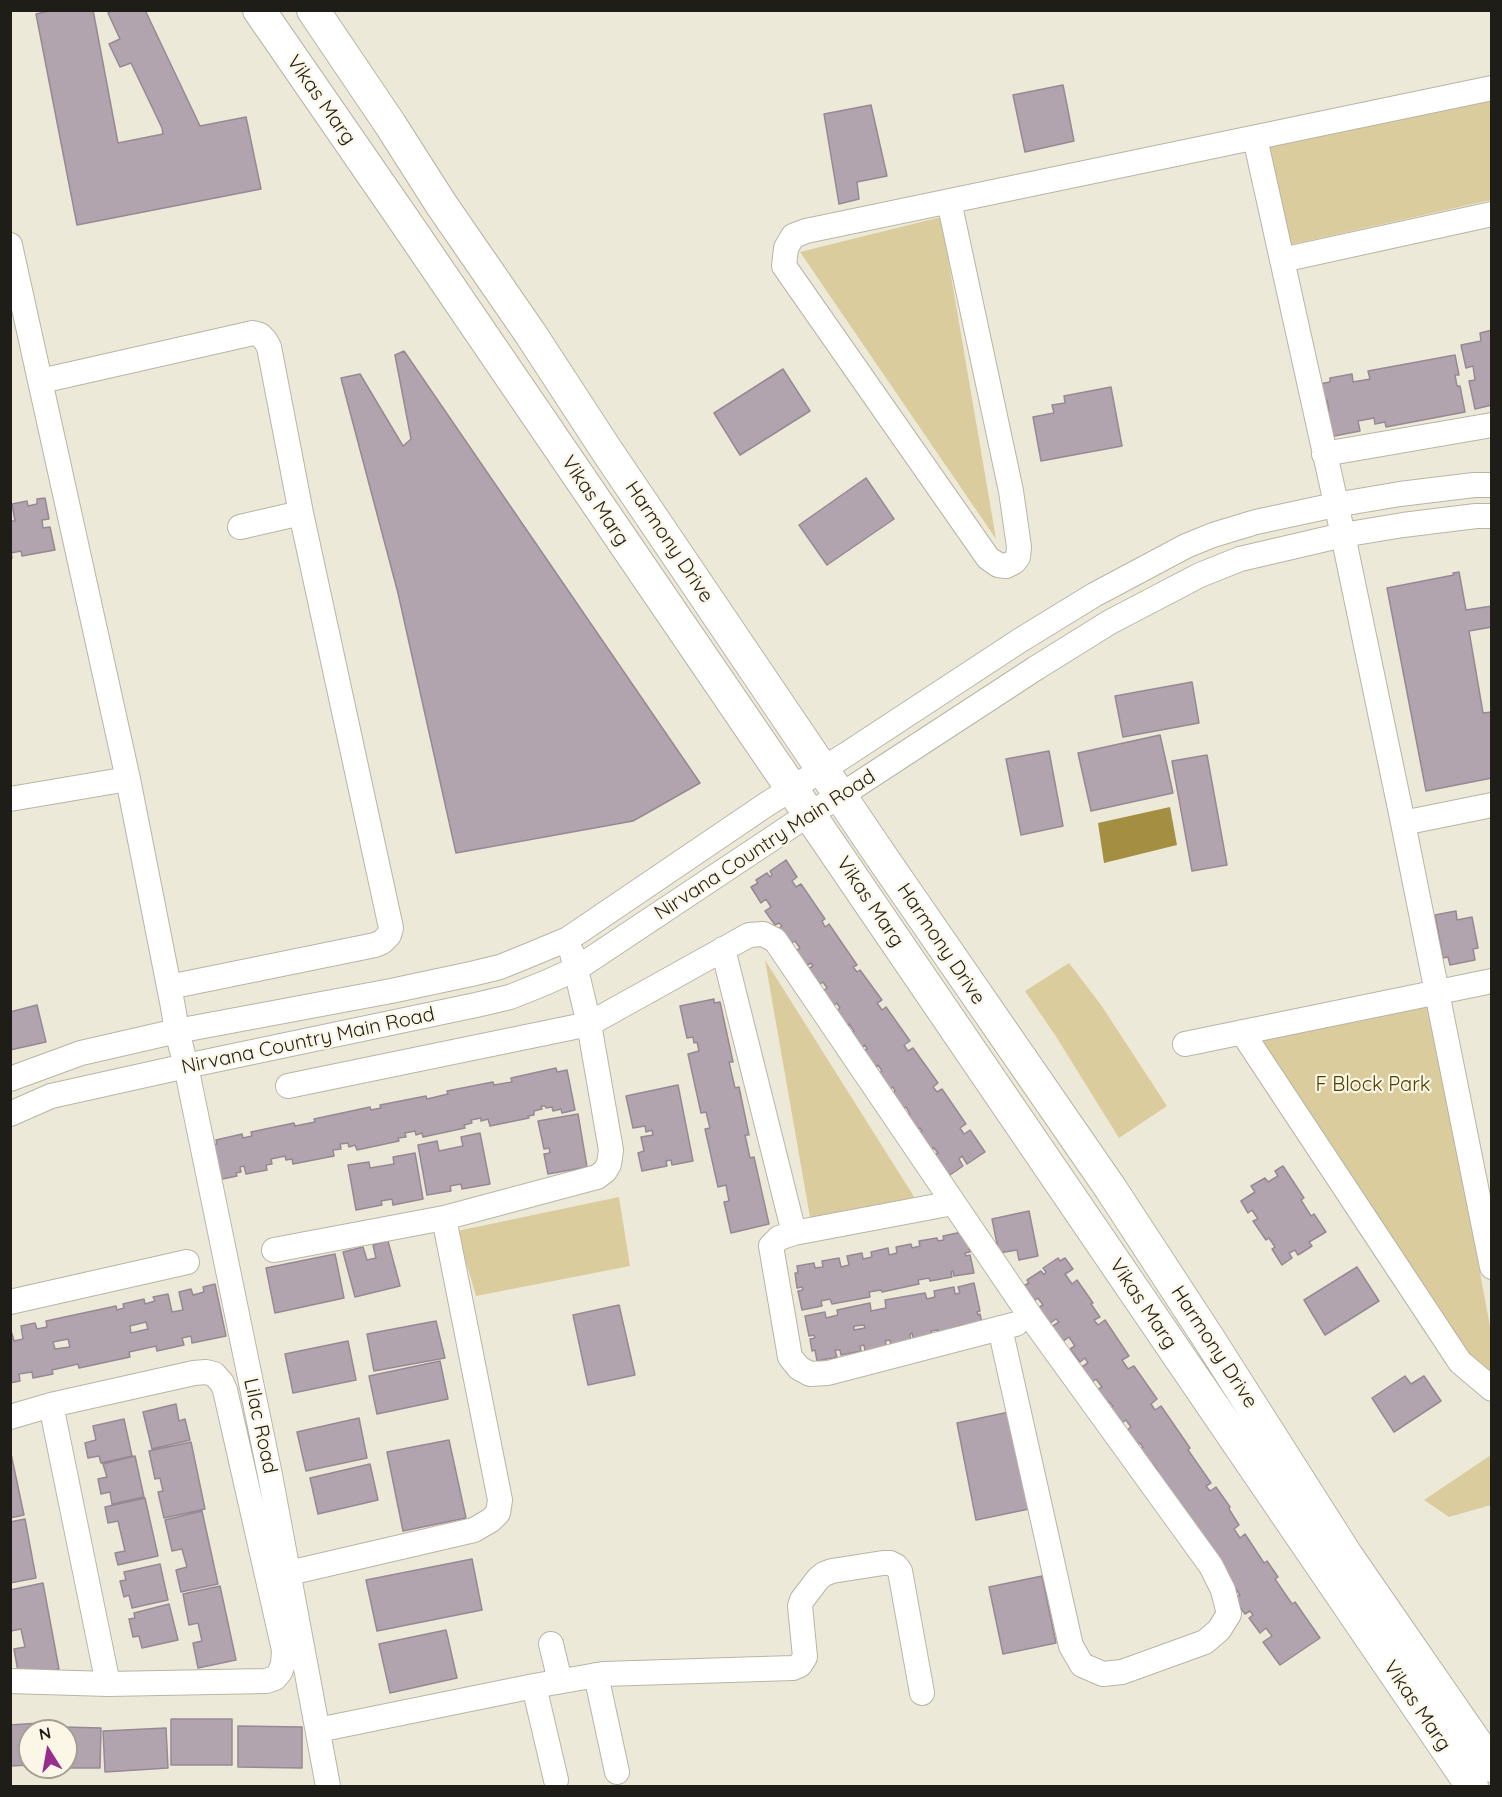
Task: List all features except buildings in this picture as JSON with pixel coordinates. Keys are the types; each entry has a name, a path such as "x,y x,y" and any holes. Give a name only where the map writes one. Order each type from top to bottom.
{"main road":[{"name":"Harmony Drive","path":"313,10 840,796 1111,1189 1347,1556 1491,1766"},
{"name":"Vikas Marg","path":"262,15 1472,1786"},
{"path":"575,471 607,451"}],"street":[{"path":"949,201 1011,491 1019,547 1018,557 1006,566 988,558 784,266 786,248 793,236 806,231 949,201 1255,138 1491,88"},
{"path":"1255,138 1343,536 1438,993 1484,1187 1491,1267"},
{"path":"1282,260 1491,214"},
{"name":"Lilac Road","path":"10,245 128,779 177,1031 289,1573 328,1786"},
{"path":"41,381 253,333 260,335 269,347 301,513 391,928 389,935 375,945 169,987"},
{"path":"1324,454 1491,425"},
{"name":"Nirvana Country Main Road","path":"10,1079 81,1053 177,1031 471,974 500,966 568,939 790,789 823,770 1019,641 1094,595 1186,546 1230,529 1335,505 1400,494 1491,485"},
{"path":"240,527 301,513"},
{"name":"Nirvana Country Main Road","path":"10,1114 51,1096 510,997 576,969 809,814 1036,668 1151,600 1200,575 1240,559 1343,536 1403,525 1491,516"},
{"path":"10,800 128,779"},
{"path":"1403,823 1491,805"},
{"path":"288,1086 589,1024 749,935 763,934 775,940 1033,1320 1211,1566 1223,1590 1229,1614 1219,1630 1205,1642 1122,1672 1103,1674 1082,1665 1071,1646 1000,1328"},
{"path":"274,1250 444,1218 597,1177 605,1171 609,1164 611,1150 589,1024 568,939"},
{"path":"723,949 794,1233"},
{"path":"1185,1044 1491,981"},
{"path":"1242,1032 1460,1362 1491,1389"},
{"path":"953,1203 794,1233 779,1238 771,1246 790,1357 799,1368 810,1374 828,1373 1033,1320"},
{"path":"289,1573 474,1530 491,1520 498,1512 500,1500 444,1218"},
{"path":"10,1302 187,1262"},
{"path":"10,1417 51,1405 194,1373 214,1374 225,1390 284,1650 280,1672 275,1678 266,1681 108,1684 10,1682"},
{"path":"51,1405 108,1684"},
{"path":"318,1730 534,1686 596,1676 793,1668 804,1661 800,1606 818,1579 832,1571 882,1563 896,1566 901,1578 922,1693"},
{"path":"551,1644 560,1681"},
{"path":"596,1676 617,1772"},
{"path":"534,1686 556,1780"}],"green space":[{"path":"1491,95 1491,200 1289,245 1268,144"},
{"path":"941,217 996,539 800,252"},
{"path":"765,960 918,1203 811,1223"},
{"path":"1069,963 1101,1005 1167,1106 1119,1138 1025,991"},
{"name":"F Block Park","path":"1430,1001 1491,1332 1491,1380 1467,1359 1256,1036"},
{"path":"619,1197 630,1266 476,1296 457,1231"},
{"path":"1491,1455 1491,1505 1449,1517 1424,1500"}],"shaded area":[{"path":"1170,807 1177,845 1104,863 1098,823"}]}
